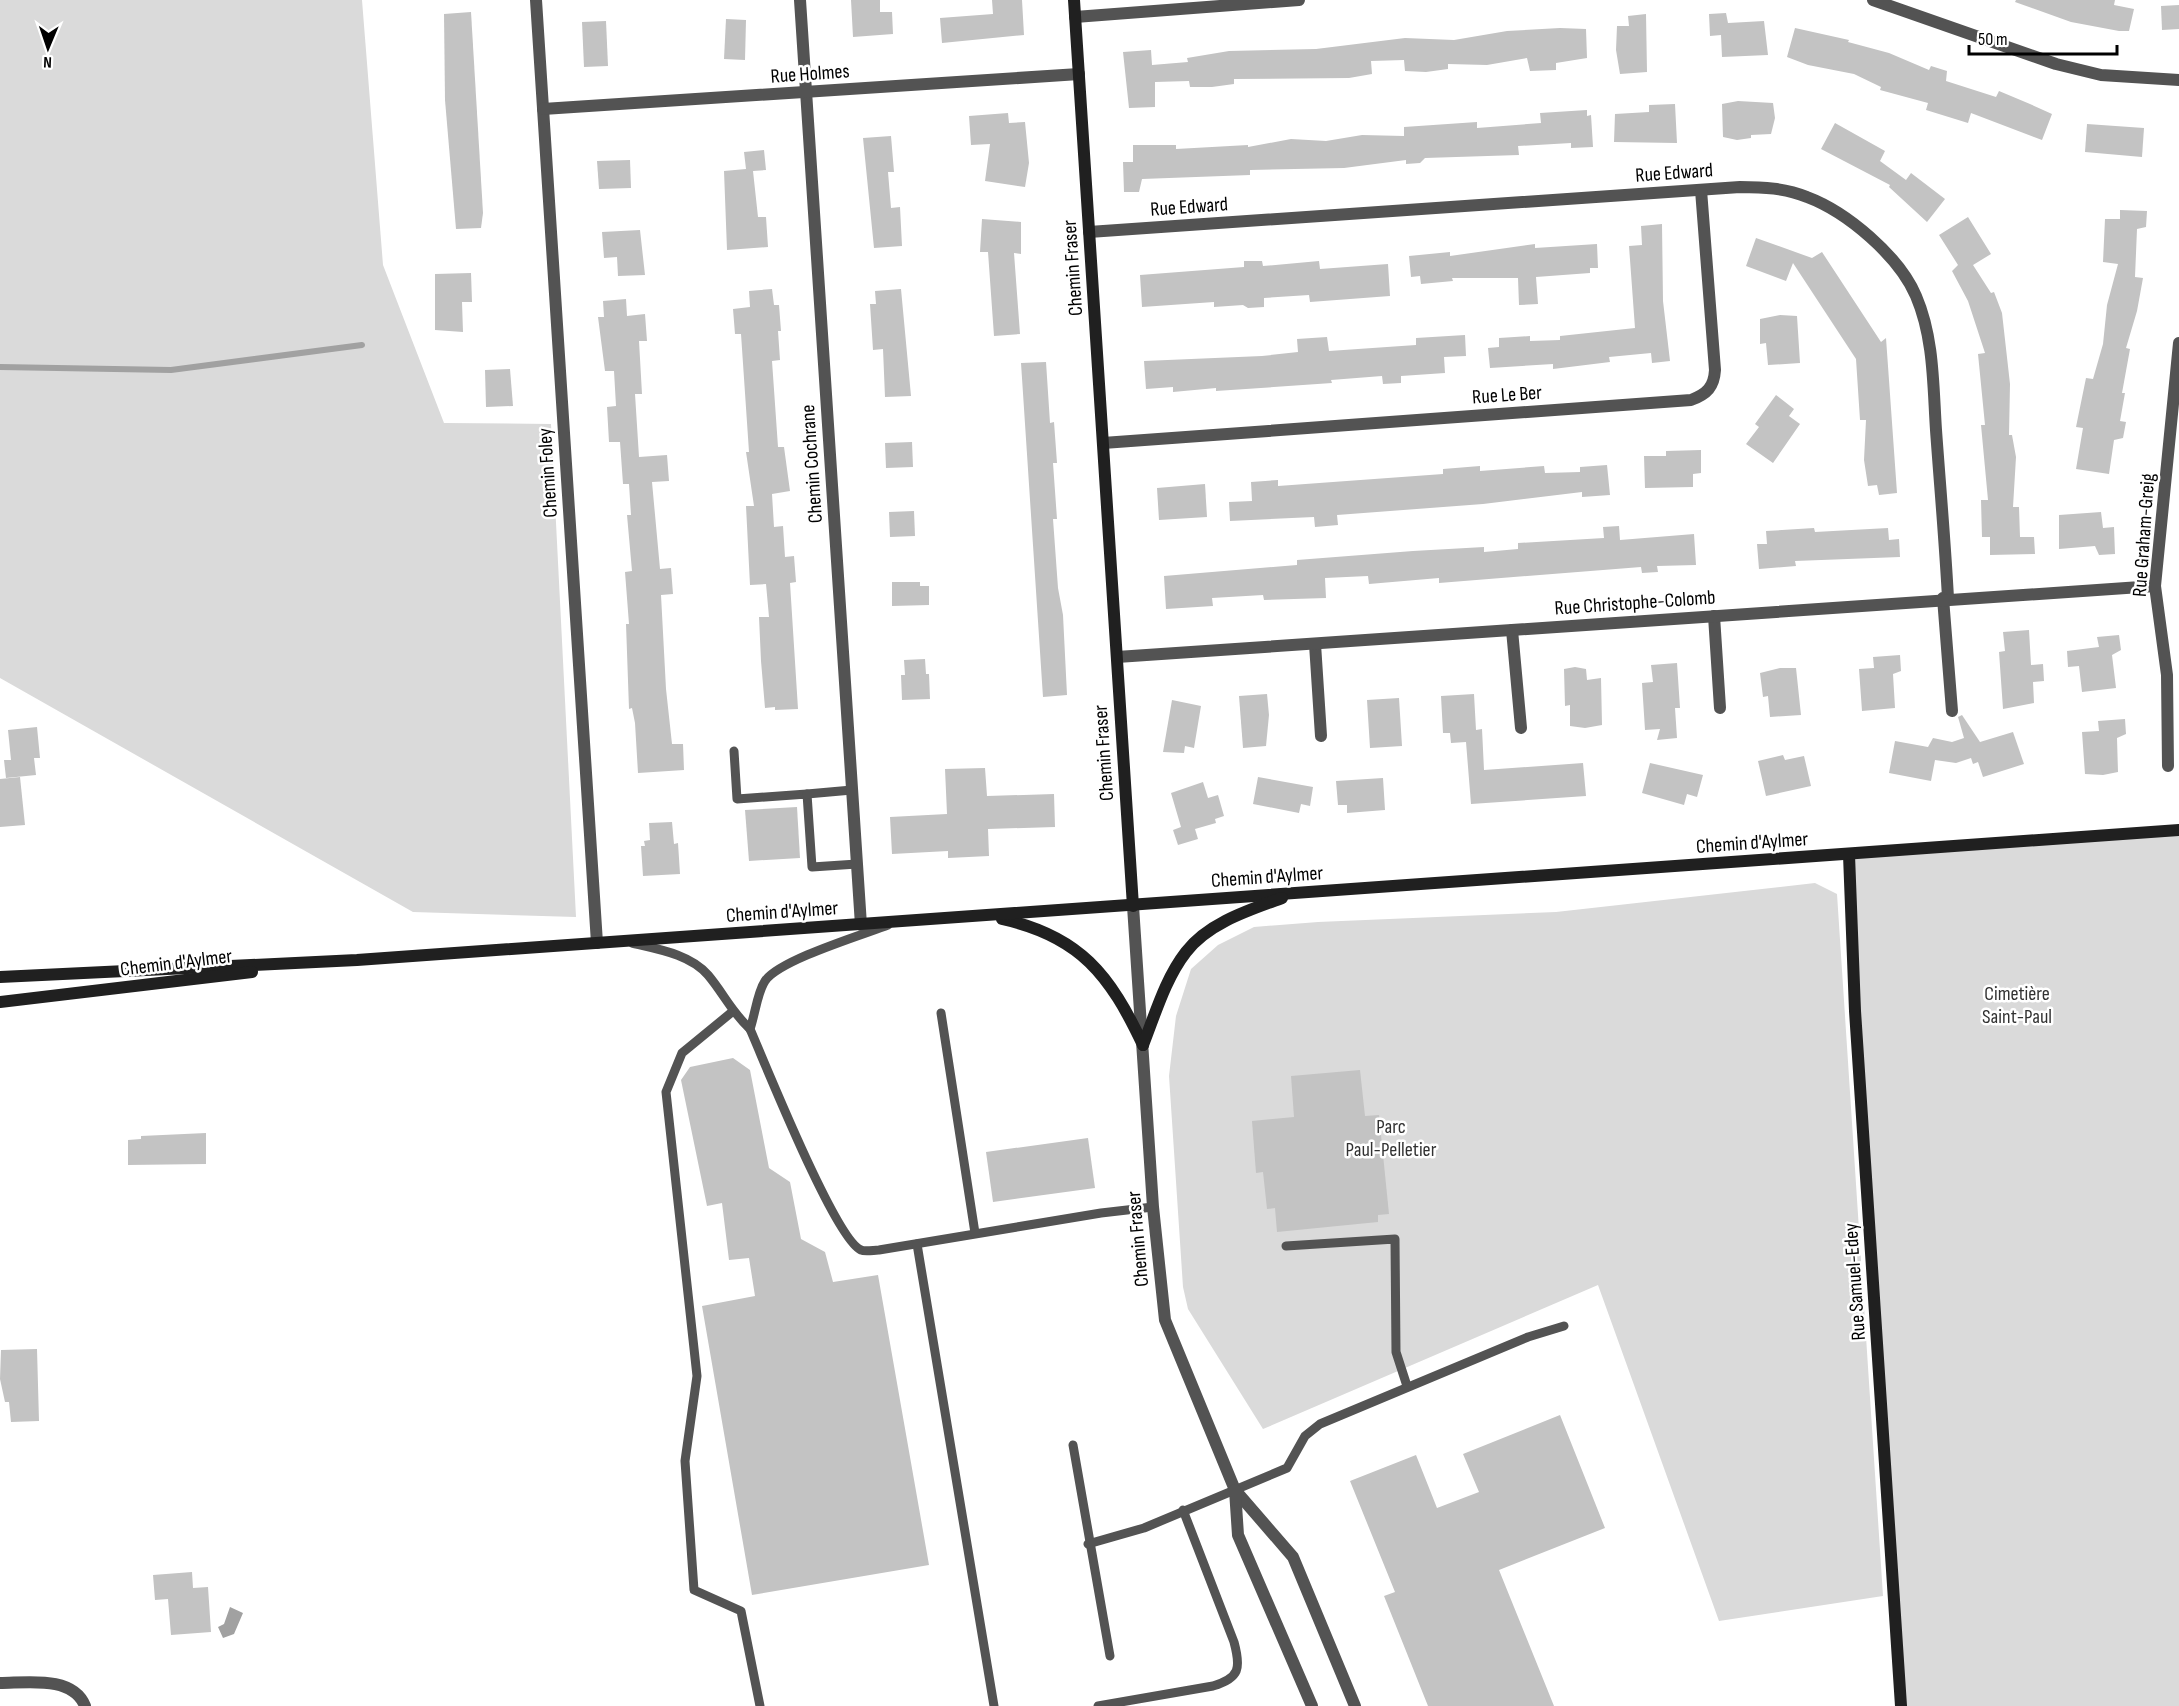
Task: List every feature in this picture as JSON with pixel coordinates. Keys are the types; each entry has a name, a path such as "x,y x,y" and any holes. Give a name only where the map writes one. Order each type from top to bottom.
{"main road":[{"name":"Chemin Fraser","path":"1074,0 1133,906"},
{"name":"Chemin d'Aylmer","path":"0,977 357,960 2179,830"},
{"name":"Rue Samuel-Edey","path":"1849,855 1855,1011 1901,1706"},
{"path":"1143,1045 1166,988 1186,951 1218,926 1245,912 1295,893"},
{"path":"986,916 1029,925 1050,933 1086,957 1116,992 1143,1045"},
{"name":"Chemin d'Aylmer","path":"0,1002 357,960"}],"street":[{"name":"Chemin Foley","path":"536,0 597,943"},
{"name":"Chemin Cochrane","path":"800,0 861,925"},
{"path":"1075,16 1299,0"},
{"path":"1873,0 2056,64 2101,75 2179,80"},
{"name":"Rue Holmes","path":"543,109 1079,74"},
{"name":"Rue Edward","path":"1089,232 1701,190 1765,187 1808,197 1850,221 1888,256 1915,293 1929,339 1952,711"},
{"name":"Rue Le Ber","path":"1103,444 1691,400 1701,396 1714,381 1714,370 1701,190"},
{"name":"Rue Graham-Greig","path":"2168,766 2173,675 2156,586 2179,343"},
{"name":"Rue Christophe-Colomb","path":"1117,657 1946,598 2156,586"},
{"path":"1714,616 1720,708"},
{"path":"1512,630 1521,728"},
{"path":"1315,644 1321,736"},
{"name":"Chemin Fraser","path":"1133,906 1153,1207 1165,1320 1235,1490 1293,1557 1355,1706"},
{"name":"Chemin Fraser","path":"1235,1490 1238,1535 1312,1706"},
{"path":"0,1683 44,1682 66,1687 85,1706"}],"lane":[{"path":"734,751 737,799 852,790"},
{"path":"807,794 812,867 857,864"},
{"path":"750,1029 761,990 772,973 794,961 894,922"},
{"path":"627,941 662,951 697,965 708,974 732,1012 750,1029 828,1203 852,1242 861,1250 879,1250 975,1233 1153,1207"},
{"path":"732,1012 682,1053 666,1092 697,1376 685,1461 694,1590 741,1611 760,1706"},
{"path":"941,1012 975,1233"},
{"path":"1286,1246 1395,1239 1396,1352 1407,1386"},
{"path":"918,1244 994,1706"},
{"path":"1088,1544 1144,1528 1287,1468 1305,1436 1320,1424 1407,1386 1564,1326"},
{"path":"1073,1445 1088,1544 1110,1656"},
{"path":"1098,1706 1213,1686 1229,1681 1237,1672 1238,1659 1234,1642 1183,1510"}],"green space":[{"path":"0,0 362,0 383,265 444,423 551,424 576,917 413,912 0,678"},
{"name":"Cimetière Saint-Paul","path":"2179,830 2179,1706 1901,1706 1849,855"},
{"name":"Parc Paul-Pelletier","path":"1815,883 1837,894 1883,1596 1719,1621 1598,1285 1263,1429 1188,1309 1183,1287 1169,1076 1176,1016 1191,969 1218,945 1254,927 1318,922 1556,912"}],"shaded area":[{"path":"230,1607 243,1613 234,1634 223,1638 218,1627 224,1624"}],"building":[{"path":"851,0 880,0 880,12 892,12 893,34 853,37"},
{"path":"992,0 1022,0 1024,35 942,43 940,18 993,14"},
{"path":"2016,0 2115,0 2114,5 2134,9 2129,31 2119,31 2071,22 2015,2"},
{"path":"2179,5 2179,29 2162,30 2161,6"},
{"path":"471,12 483,213 481,228 456,229 445,100 444,14"},
{"path":"1726,13 1728,23 1764,21 1768,55 1722,57 1721,35 1710,36 1709,14"},
{"path":"1646,14 1647,72 1620,74 1616,50 1617,26 1629,26 1628,16"},
{"path":"726,19 746,20 745,60 724,59"},
{"path":"606,21 608,66 584,67 582,22"},
{"path":"1795,28 1849,40 1848,42 1889,53 1929,70 1931,66 1947,71 1946,81 1996,97 1999,91 2030,104 2052,114 2042,140 1971,113 1968,123 1926,110 1928,103 1880,90 1881,87 1854,74 1808,65 1787,57"},
{"path":"1586,29 1587,58 1556,63 1556,70 1530,71 1527,58 1487,65 1448,64 1448,69 1426,72 1405,71 1404,60 1371,61 1372,74 1349,78 1234,79 1234,84 1212,87 1190,87 1189,81 1155,82 1155,107 1129,108 1123,52 1151,50 1152,65 1188,62 1187,58 1229,51 1316,49 1405,38 1454,40 1507,31"},
{"path":"1738,101 1773,103 1775,118 1771,134 1751,135 1751,138 1737,140 1723,137 1722,104"},
{"path":"1675,104 1677,143 1614,142 1615,114 1649,112 1649,105"},
{"path":"1587,110 1587,116 1591,115 1593,147 1571,148 1571,143 1518,146 1519,155 1425,158 1420,163 1406,164 1406,160 1344,168 1250,170 1250,175 1142,179 1139,192 1124,192 1123,162 1133,162 1133,145 1176,145 1176,149 1248,145 1248,147 1291,139 1326,141 1362,135 1404,136 1404,127 1477,122 1477,128 1541,123 1540,113"},
{"path":"1008,113 1009,123 1025,122 1029,163 1025,187 985,181 990,144 971,145 969,116"},
{"path":"1835,123 1885,151 1880,161 1906,180 1911,173 1945,199 1927,222 1889,187 1890,185 1821,149"},
{"path":"2087,124 2144,128 2142,157 2085,152"},
{"path":"891,136 894,172 888,172 891,208 900,207 902,246 874,248 863,138"},
{"path":"764,150 766,170 753,171 758,217 766,217 768,247 727,250 724,171 746,169 744,152"},
{"path":"630,160 631,188 599,189 597,161"},
{"path":"2120,210 2147,211 2146,227 2137,229 2135,277 2143,278 2137,311 2126,348 2130,349 2122,393 2125,393 2120,421 2126,422 2123,438 2114,440 2109,474 2076,469 2083,428 2076,427 2086,378 2093,379 2103,344 2107,305 2118,264 2103,262 2105,219 2120,219"},
{"path":"1968,217 1991,254 1973,265 1991,293 1994,292 2002,313 2010,384 2009,435 2012,435 2016,457 2013,507 2019,507 2020,537 2034,537 2035,554 1990,555 1990,537 1982,537 1981,500 1988,500 1981,425 1985,425 1978,354 1985,353 1968,301 1952,271 1958,265 1939,235"},
{"path":"982,219 1021,222 1021,254 1014,253 1020,334 994,336 988,252 980,252"},
{"path":"1662,224 1663,301 1670,361 1652,363 1651,353 1609,357 1610,362 1553,369 1553,364 1490,368 1488,348 1499,347 1499,338 1530,336 1530,341 1560,340 1560,336 1635,328 1629,246 1642,245 1641,226"},
{"path":"640,230 645,275 618,276 617,257 604,258 602,232"},
{"path":"1756,238 1812,258 1822,252 1881,342 1886,338 1897,493 1879,495 1877,485 1868,486 1864,460 1866,420 1860,420 1856,359 1793,263 1786,281 1746,266"},
{"path":"1535,244 1535,248 1597,244 1598,268 1590,268 1590,273 1536,277 1538,304 1519,305 1518,278 1452,278 1453,281 1421,284 1420,276 1411,277 1409,256 1450,252 1450,256"},
{"path":"1244,261 1262,261 1263,266 1319,261 1320,269 1388,264 1390,296 1310,302 1309,295 1264,298 1264,307 1248,308 1243,305 1214,307 1214,302 1142,307 1140,275 1244,267"},
{"path":"471,273 472,302 462,302 463,332 435,330 435,274"},
{"path":"772,289 774,305 779,305 781,331 778,331 780,360 772,361 778,447 784,447 790,491 772,494 774,527 783,526 785,557 794,556 796,582 790,583 798,709 775,710 775,707 765,708 761,661 759,617 769,617 766,584 750,585 746,506 754,506 746,452 749,452 741,334 735,334 733,309 750,307 749,291"},
{"path":"901,289 911,396 885,397 883,349 873,350 870,304 876,304 875,291"},
{"path":"626,299 627,316 645,314 647,341 639,341 642,394 635,394 639,457 667,455 669,481 652,482 660,569 671,568 673,594 661,595 666,689 672,744 683,744 684,770 638,773 635,723 632,708 629,709 626,624 629,624 625,572 632,571 627,515 631,515 629,484 623,484 620,442 609,442 607,407 616,406 614,371 605,371 598,317 604,317 603,301"},
{"path":"1780,315 1797,316 1800,363 1768,365 1766,343 1760,344 1760,319"},
{"path":"1465,335 1466,356 1444,357 1445,373 1401,376 1401,383 1383,384 1382,376 1331,380 1332,383 1216,391 1216,388 1173,392 1173,387 1146,389 1144,361 1262,356 1298,352 1297,339 1327,337 1329,351 1416,345 1416,338"},
{"path":"1046,362 1050,423 1054,422 1057,463 1053,463 1057,519 1053,519 1058,588 1063,615 1067,695 1043,697 1021,363"},
{"path":"510,369 513,406 486,407 485,370"},
{"path":"1776,395 1794,409 1789,416 1800,424 1773,463 1746,444 1759,427 1755,424"},
{"path":"912,442 913,467 886,468 885,443"},
{"path":"1701,450 1701,473 1693,474 1693,487 1645,488 1644,456 1666,456 1666,451"},
{"path":"1607,465 1610,495 1582,497 1582,492 1483,504 1337,515 1338,525 1315,527 1314,517 1230,521 1229,502 1252,501 1251,482 1278,480 1278,486 1443,474 1443,469 1480,466 1480,471 1544,466 1545,473 1580,472 1580,467"},
{"path":"1205,484 1207,517 1159,520 1157,488"},
{"path":"914,511 915,536 890,537 889,512"},
{"path":"2101,512 2103,528 2114,527 2115,554 2099,555 2095,546 2059,549 2059,515"},
{"path":"1619,526 1620,540 1694,534 1696,565 1657,566 1658,572 1642,573 1641,567 1439,583 1439,578 1369,584 1368,576 1325,578 1326,598 1264,600 1263,595 1212,598 1213,606 1166,609 1164,576 1297,565 1297,560 1413,551 1484,547 1484,552 1518,549 1518,543 1604,538 1603,527"},
{"path":"1814,528 1815,532 1888,528 1889,540 1899,539 1900,557 1795,561 1796,566 1759,569 1757,544 1767,544 1766,531"},
{"path":"892,582 920,582 920,586 929,586 929,605 892,606"},
{"path":"2029,630 2031,665 2043,664 2044,681 2033,682 2034,703 2003,709 1999,652 2005,651 2003,632"},
{"path":"2119,635 2121,650 2112,655 2116,688 2082,692 2079,666 2068,667 2067,651 2099,647 2097,637"},
{"path":"1900,655 1901,671 1893,674 1895,708 1862,711 1859,669 1874,668 1873,657"},
{"path":"925,659 926,674 929,674 930,699 902,700 901,675 905,675 904,660"},
{"path":"1677,663 1680,708 1675,708 1677,738 1657,740 1660,729 1645,730 1642,683 1653,682 1651,665"},
{"path":"1575,667 1586,669 1587,680 1601,678 1602,725 1585,728 1570,726 1570,705 1565,706 1564,669"},
{"path":"1780,668 1796,668 1801,715 1770,717 1768,696 1763,697 1760,673"},
{"path":"1267,694 1269,715 1266,746 1243,748 1239,696"},
{"path":"1474,694 1476,730 1482,729 1484,770 1583,763 1586,796 1471,804 1466,742 1451,743 1450,733 1443,733 1441,696"},
{"path":"1399,698 1402,746 1370,748 1367,700"},
{"path":"1172,700 1201,706 1194,748 1185,746 1184,753 1163,752"},
{"path":"1962,715 1980,742 2013,732 2024,764 1983,777 1978,762 1973,764 1971,758 1956,763 1935,760 1931,781 1889,773 1895,741 1928,747 1933,738 1952,742 1964,738 1958,717"},
{"path":"2125,719 2126,734 2117,738 2118,772 2103,775 2085,774 2082,732 2099,731 2098,721"},
{"path":"37,727 40,758 34,758 36,775 6,778 4,760 11,760 8,730"},
{"path":"1783,755 1785,760 1804,756 1811,786 1766,796 1758,761"},
{"path":"1650,763 1703,775 1697,797 1687,794 1684,805 1642,793"},
{"path":"985,768 987,796 1054,794 1055,827 988,829 989,856 948,858 948,851 892,854 890,817 947,814 945,769"},
{"path":"20,777 25,825 0,827 0,779"},
{"path":"1258,777 1313,787 1310,806 1301,804 1299,813 1253,804"},
{"path":"1383,778 1385,810 1347,813 1347,805 1338,805 1336,781"},
{"path":"1203,782 1208,798 1218,795 1224,816 1215,819 1216,823 1195,829 1198,839 1178,845 1173,830 1181,827 1171,793"},
{"path":"797,807 800,858 749,861 745,810"},
{"path":"672,822 674,844 678,843 680,874 643,876 641,846 645,846 644,841 650,840 649,823"},
{"path":"733,1058 750,1070 769,1168 790,1182 801,1239 825,1252 833,1282 878,1275 929,1565 752,1595 702,1306 755,1296 749,1258 729,1260 722,1203 707,1206 681,1080 690,1067"},
{"path":"1360,1070 1365,1116 1379,1115 1389,1214 1378,1215 1378,1222 1277,1232 1275,1208 1267,1209 1263,1172 1256,1173 1252,1121 1294,1117 1291,1076"},
{"path":"206,1133 206,1164 128,1165 128,1140 141,1139 141,1136"},
{"path":"1088,1138 1095,1188 993,1202 986,1152"},
{"path":"37,1349 39,1421 11,1422 9,1402 5,1402 0,1379 1,1350"},
{"path":"1560,1415 1605,1528 1499,1570 1554,1706 1428,1706 1384,1596 1395,1592 1350,1481 1416,1455 1437,1508 1479,1492 1463,1454"},
{"path":"192,1572 193,1588 208,1587 211,1632 171,1635 168,1599 155,1600 153,1575"}],"waterway":[{"path":"0,367 171,370 362,345"}]}
